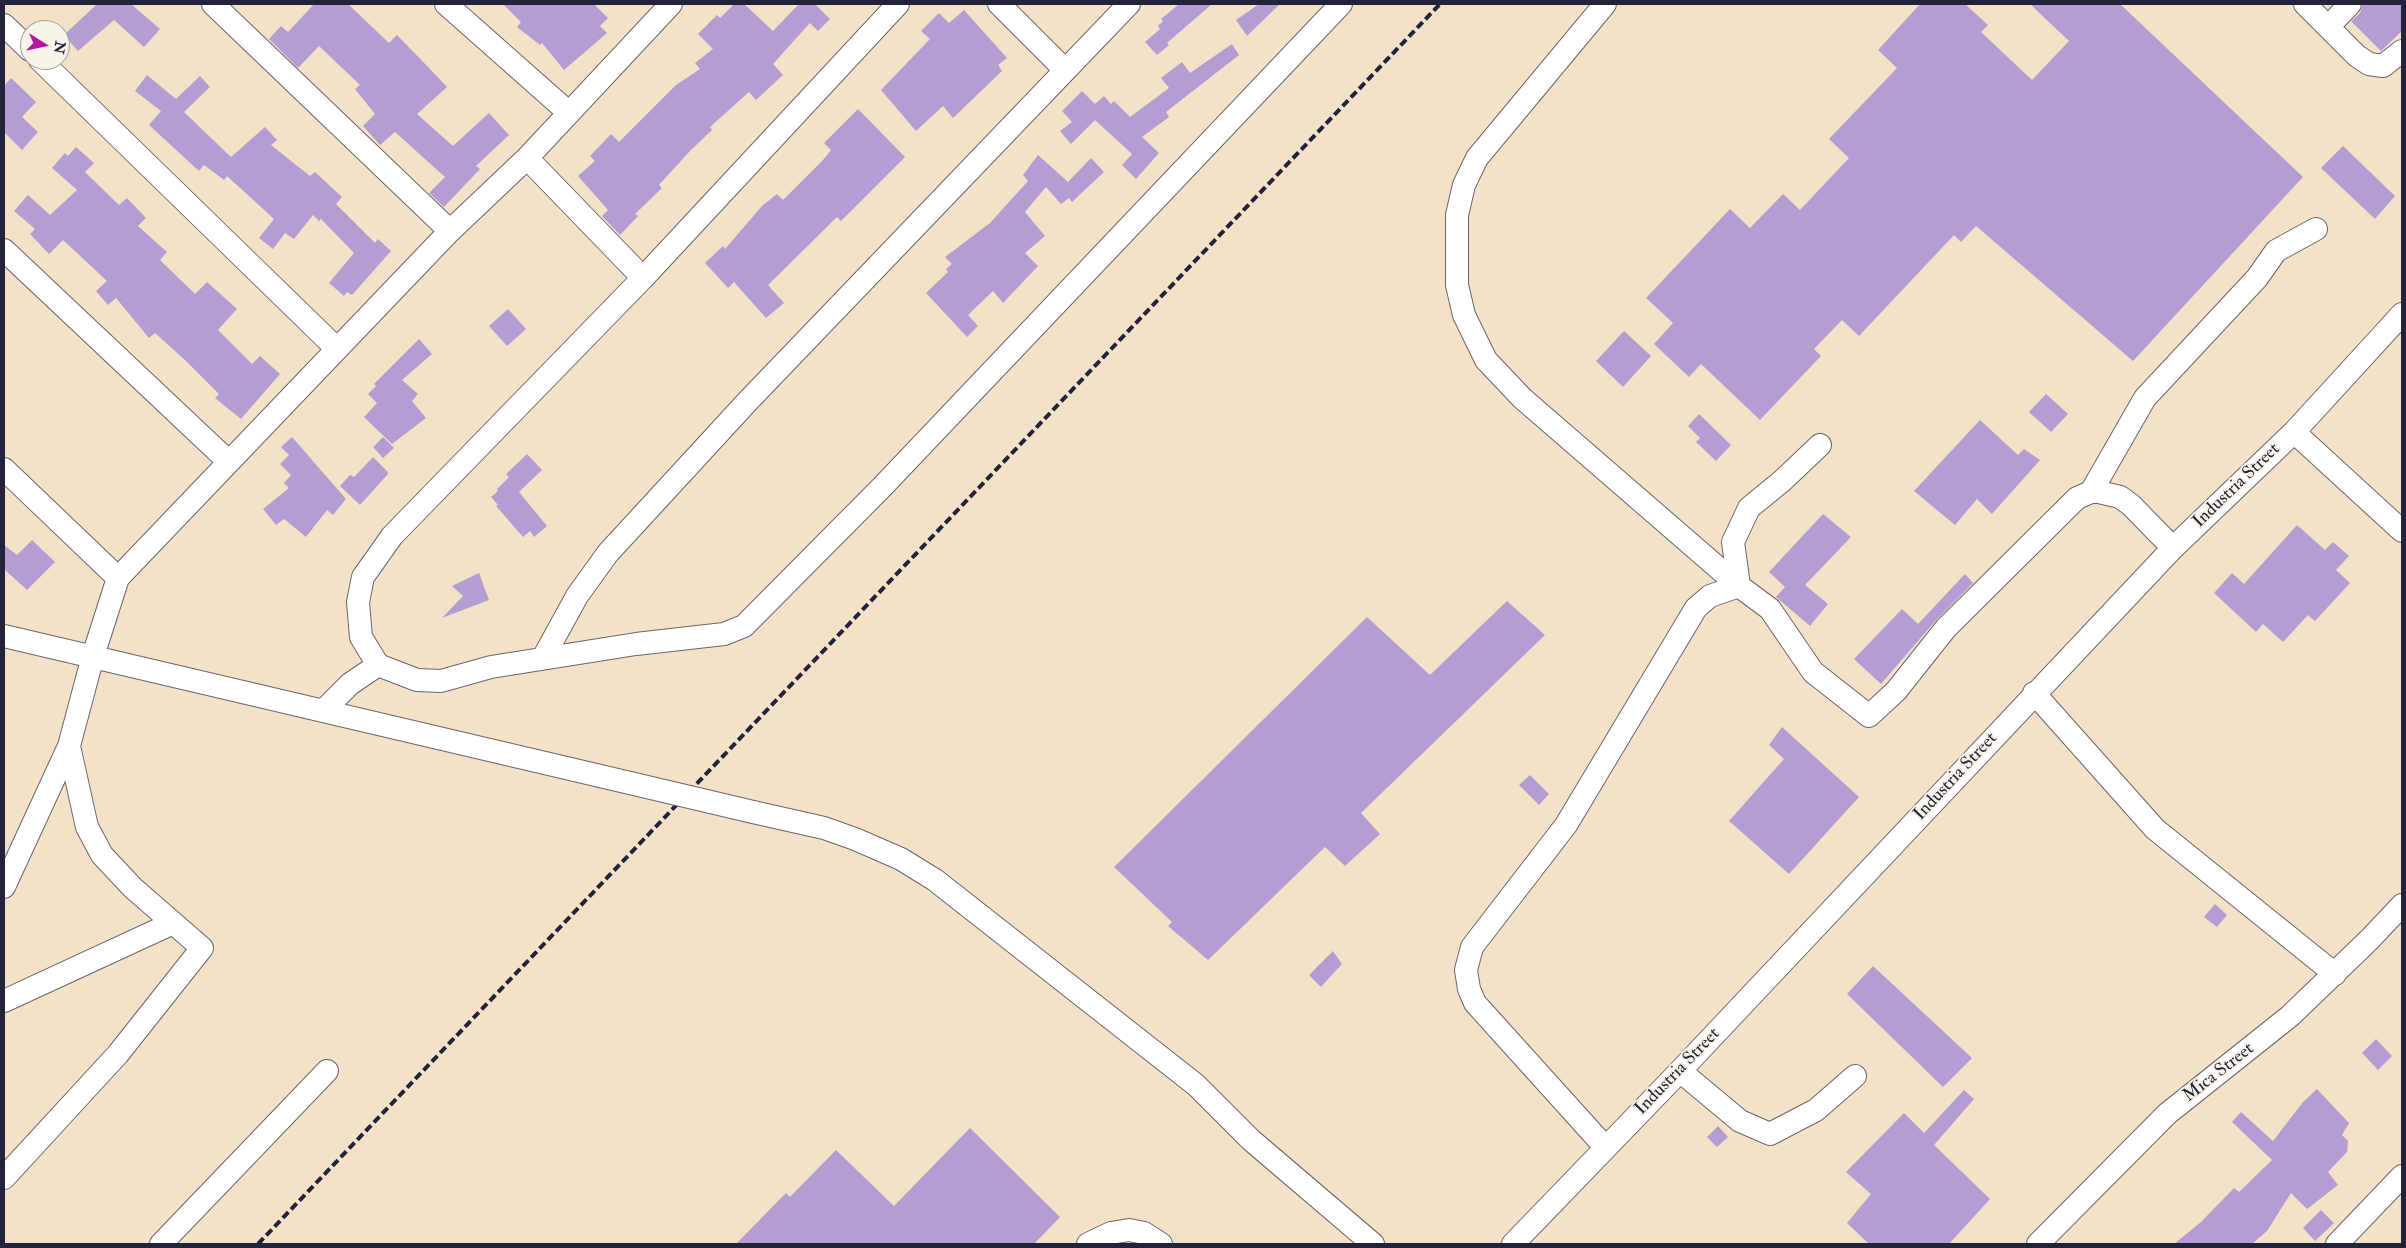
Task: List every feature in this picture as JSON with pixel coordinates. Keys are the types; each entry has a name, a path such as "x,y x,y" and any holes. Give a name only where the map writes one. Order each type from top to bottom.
{"street":[{"path":"213,4 450,230"},
{"path":"446,4 568,112"},
{"path":"4,887 69,746 93,656 118,578 450,230 527,158 671,4"},
{"path":"898,4 643,278 392,536 372,562 363,578 358,602 361,637 378,664 417,680 441,681 491,668 544,658 636,644 724,634 744,626 883,486 1342,4"},
{"path":"999,4 1065,70"},
{"path":"544,658 577,596 608,553 747,402 1130,4"},
{"path":"1605,4 1478,158 1464,185 1456,215 1457,285 1464,315 1486,360 1522,398 1739,586 1770,609 1813,672 1869,716 1896,691 1946,628 2077,498 2091,492 2100,492 2120,497 2131,504 2173,548"},
{"path":"2305,4 2357,56 2376,66 2389,63 2402,51"},
{"path":"2328,27 2350,4"},
{"path":"4,25 20,40"},
{"path":"50,70 336,348"},
{"path":"527,158 643,278"},
{"path":"2091,492 2145,398 2256,278 2276,251 2316,229"},
{"path":"4,250 229,462"},
{"name":"Industria Street","path":"1513,1244 1680,1071 2173,548 2294,432 2402,314"},
{"path":"2294,432 2402,531"},
{"path":"1739,586 1733,542 1749,508 1782,481 1820,445"},
{"path":"4,469 118,578"},
{"path":"1605,1147 1475,1004 1469,989 1466,970 1472,947 1566,825 1664,664 1686,622 1696,608 1710,596 1739,586"},
{"path":"4,636 753,812 855,839 901,859 935,880 1196,1085 1251,1140 1373,1244"},
{"path":"324,710 350,684 378,664"},
{"path":"2034,694 2156,829 2335,974"},
{"path":"4,1178 118,1054 202,948 133,888 102,855 87,827 69,746"},
{"name":"Mica Street","path":"2038,1244 2167,1114 2283,1022 2335,974 2402,905"},
{"path":"4,1001 173,923"},
{"path":"161,1244 327,1070"},
{"path":"1680,1071 1740,1121 1770,1134 1816,1110 1855,1076"},
{"path":"2337,1244 2402,1176"},
{"path":"1088,1244 1111,1233 1129,1230 1144,1233 1161,1244"}],"building":[{"path":"97,4 131,4 160,29 144,47 114,20 78,51 70,42 70,29"},
{"path":"314,4 348,4 389,43 397,35 447,87 417,114 453,146 489,113 509,135 476,166 480,169 444,207 429,193 445,177 395,132 380,145 363,126 375,114 355,89 360,85 319,46 298,68 269,39 281,26 288,32"},
{"path":"503,4 594,4 608,18 600,26 607,33 564,70 542,43 540,45 517,27 521,22"},
{"path":"734,4 744,4 773,31 799,4 815,4 830,19 818,31 810,23 773,64 783,75 756,100 749,92 710,127 712,130 659,185 662,188 635,214 638,216 620,235 602,216 608,210 578,176 595,161 590,156 611,134 619,142 676,85 700,69 695,63 713,49 698,34 717,15 720,18"},
{"path":"1179,4 1212,4 1167,43 1169,45 1157,55 1145,42 1160,29 1158,26 1163,21 1161,19"},
{"path":"1259,4 1280,4 1247,36 1236,20"},
{"path":"1920,4 1965,4 1988,25 1981,32 2032,80 2069,41 2030,4 2120,4 2303,177 2133,361 1976,226 1961,242 1954,235 1859,336 1842,320 1814,349 1821,356 1760,420 1701,364 1689,377 1654,344 1673,323 1646,298 1730,209 1750,228 1783,194 1800,210 1849,158 1829,139 1897,68 1878,50"},
{"path":"2363,4 2402,4 2402,31 2381,51 2351,21 2360,13"},
{"path":"964,10 1007,58 998,65 1002,71 953,118 943,106 916,131 881,90 930,39 921,31 939,13 949,23"},
{"path":"1232,44 1239,55 1166,112 1169,117 1142,137 1159,153 1136,179 1122,165 1132,154 1095,120 1114,101 1130,117 1169,88 1161,78 1182,62 1190,73"},
{"path":"147,75 176,99 200,76 210,87 184,112 231,157 265,127 277,140 271,145 310,176 315,172 342,197 336,204 375,243 378,239 391,251 352,295 347,292 344,296 329,283 354,253 321,219 319,221 313,215 294,239 285,233 273,249 259,238 274,219 227,176 224,180 204,165 199,171 149,125 161,111 135,91"},
{"path":"11,78 36,102 22,117 38,132 22,150 4,132 4,86"},
{"path":"1082,91 1095,104 1104,96 1111,104 1071,144 1060,131 1072,122 1062,111"},
{"path":"858,109 905,157 841,221 837,217 768,285 784,303 766,318 734,282 728,288 705,263 723,246 725,249 762,206 777,194 783,200 823,160 831,150 824,143"},
{"path":"2343,146 2395,196 2375,219 2321,168"},
{"path":"76,147 94,163 85,172 119,205 127,198 146,218 138,226 167,252 160,260 195,294 207,282 237,309 218,330 252,364 260,356 280,374 241,419 215,398 219,394 155,333 149,338 116,298 108,305 96,291 107,281 63,240 49,254 30,234 35,229 14,211 28,195 50,215 77,190 52,168 65,153 68,156"},
{"path":"1038,155 1068,182 1091,158 1104,172 1072,202 1069,198 1061,204 1046,187 1025,212 1045,236 1025,253 1038,266 1003,303 993,291 968,315 978,326 967,337 926,293 948,272 946,269 952,264 945,257 990,223 1028,181 1023,175"},
{"path":"508,309 526,329 507,346 489,326"},
{"path":"1624,331 1651,356 1623,387 1596,361"},
{"path":"419,339 432,354 402,380 418,394 412,401 426,418 392,444 364,417 377,403 368,394 376,386 374,384"},
{"path":"2046,394 2068,414 2051,432 2029,412"},
{"path":"1699,414 1731,445 1716,461 1696,442 1700,438 1688,426"},
{"path":"1980,420 2018,455 2024,449 2040,460 1992,514 1977,499 1955,525 1914,491"},
{"path":"292,437 346,499 333,515 327,510 306,537 284,519 276,525 263,509 289,488 284,483 291,475 280,464 289,455 281,447"},
{"path":"383,437 394,448 383,458 373,447"},
{"path":"527,454 542,470 519,492 547,526 534,537 530,531 523,537 496,506 498,505 491,497 509,477 506,474"},
{"path":"373,457 388,474 360,505 340,486 350,475 354,477"},
{"path":"1823,514 1851,537 1805,585 1828,604 1810,626 1776,597 1785,587 1769,572"},
{"path":"2297,525 2325,550 2333,542 2349,556 2336,570 2350,583 2315,621 2308,615 2283,642 2263,624 2256,632 2214,593 2232,573 2244,584"},
{"path":"32,540 55,562 27,590 4,569 4,545 17,555"},
{"path":"479,573 489,600 442,618 463,596 452,586"},
{"path":"1965,574 1973,583 1937,619 1881,684 1854,659 1902,609 1918,624"},
{"path":"1507,601 1545,635 1361,813 1380,834 1345,866 1325,847 1208,960 1168,926 1172,922 1114,867 1367,617 1430,675"},
{"path":"1782,727 1859,797 1789,874 1729,821 1784,759 1769,745"},
{"path":"1530,775 1549,794 1539,805 1519,785"},
{"path":"2215,904 2227,915 2217,927 2204,917"},
{"path":"1333,951 1342,964 1321,987 1309,975"},
{"path":"1873,966 1972,1058 1943,1087 1847,994"},
{"path":"2376,1039 2392,1056 2378,1070 2362,1053"},
{"path":"2317,1089 2349,1123 2342,1135 2348,1141 2347,1152 2328,1172 2338,1185 2307,1209 2291,1193 2267,1231 2252,1244 2174,1244 2201,1222 2234,1188 2239,1192 2272,1160 2232,1122 2241,1112 2273,1141 2303,1102"},
{"path":"1964,1090 1974,1099 1934,1145 1990,1199 1949,1244 1869,1244 1847,1223 1871,1194 1846,1172 1904,1113 1924,1133"},
{"path":"1718,1126 1728,1137 1717,1147 1707,1137"},
{"path":"970,1128 1060,1217 1034,1244 736,1244 786,1193 790,1197 836,1150 894,1206"},
{"path":"2321,1210 2334,1223 2315,1241 2303,1228"}],"railway":[{"path":"258,1244 1440,4"}]}
